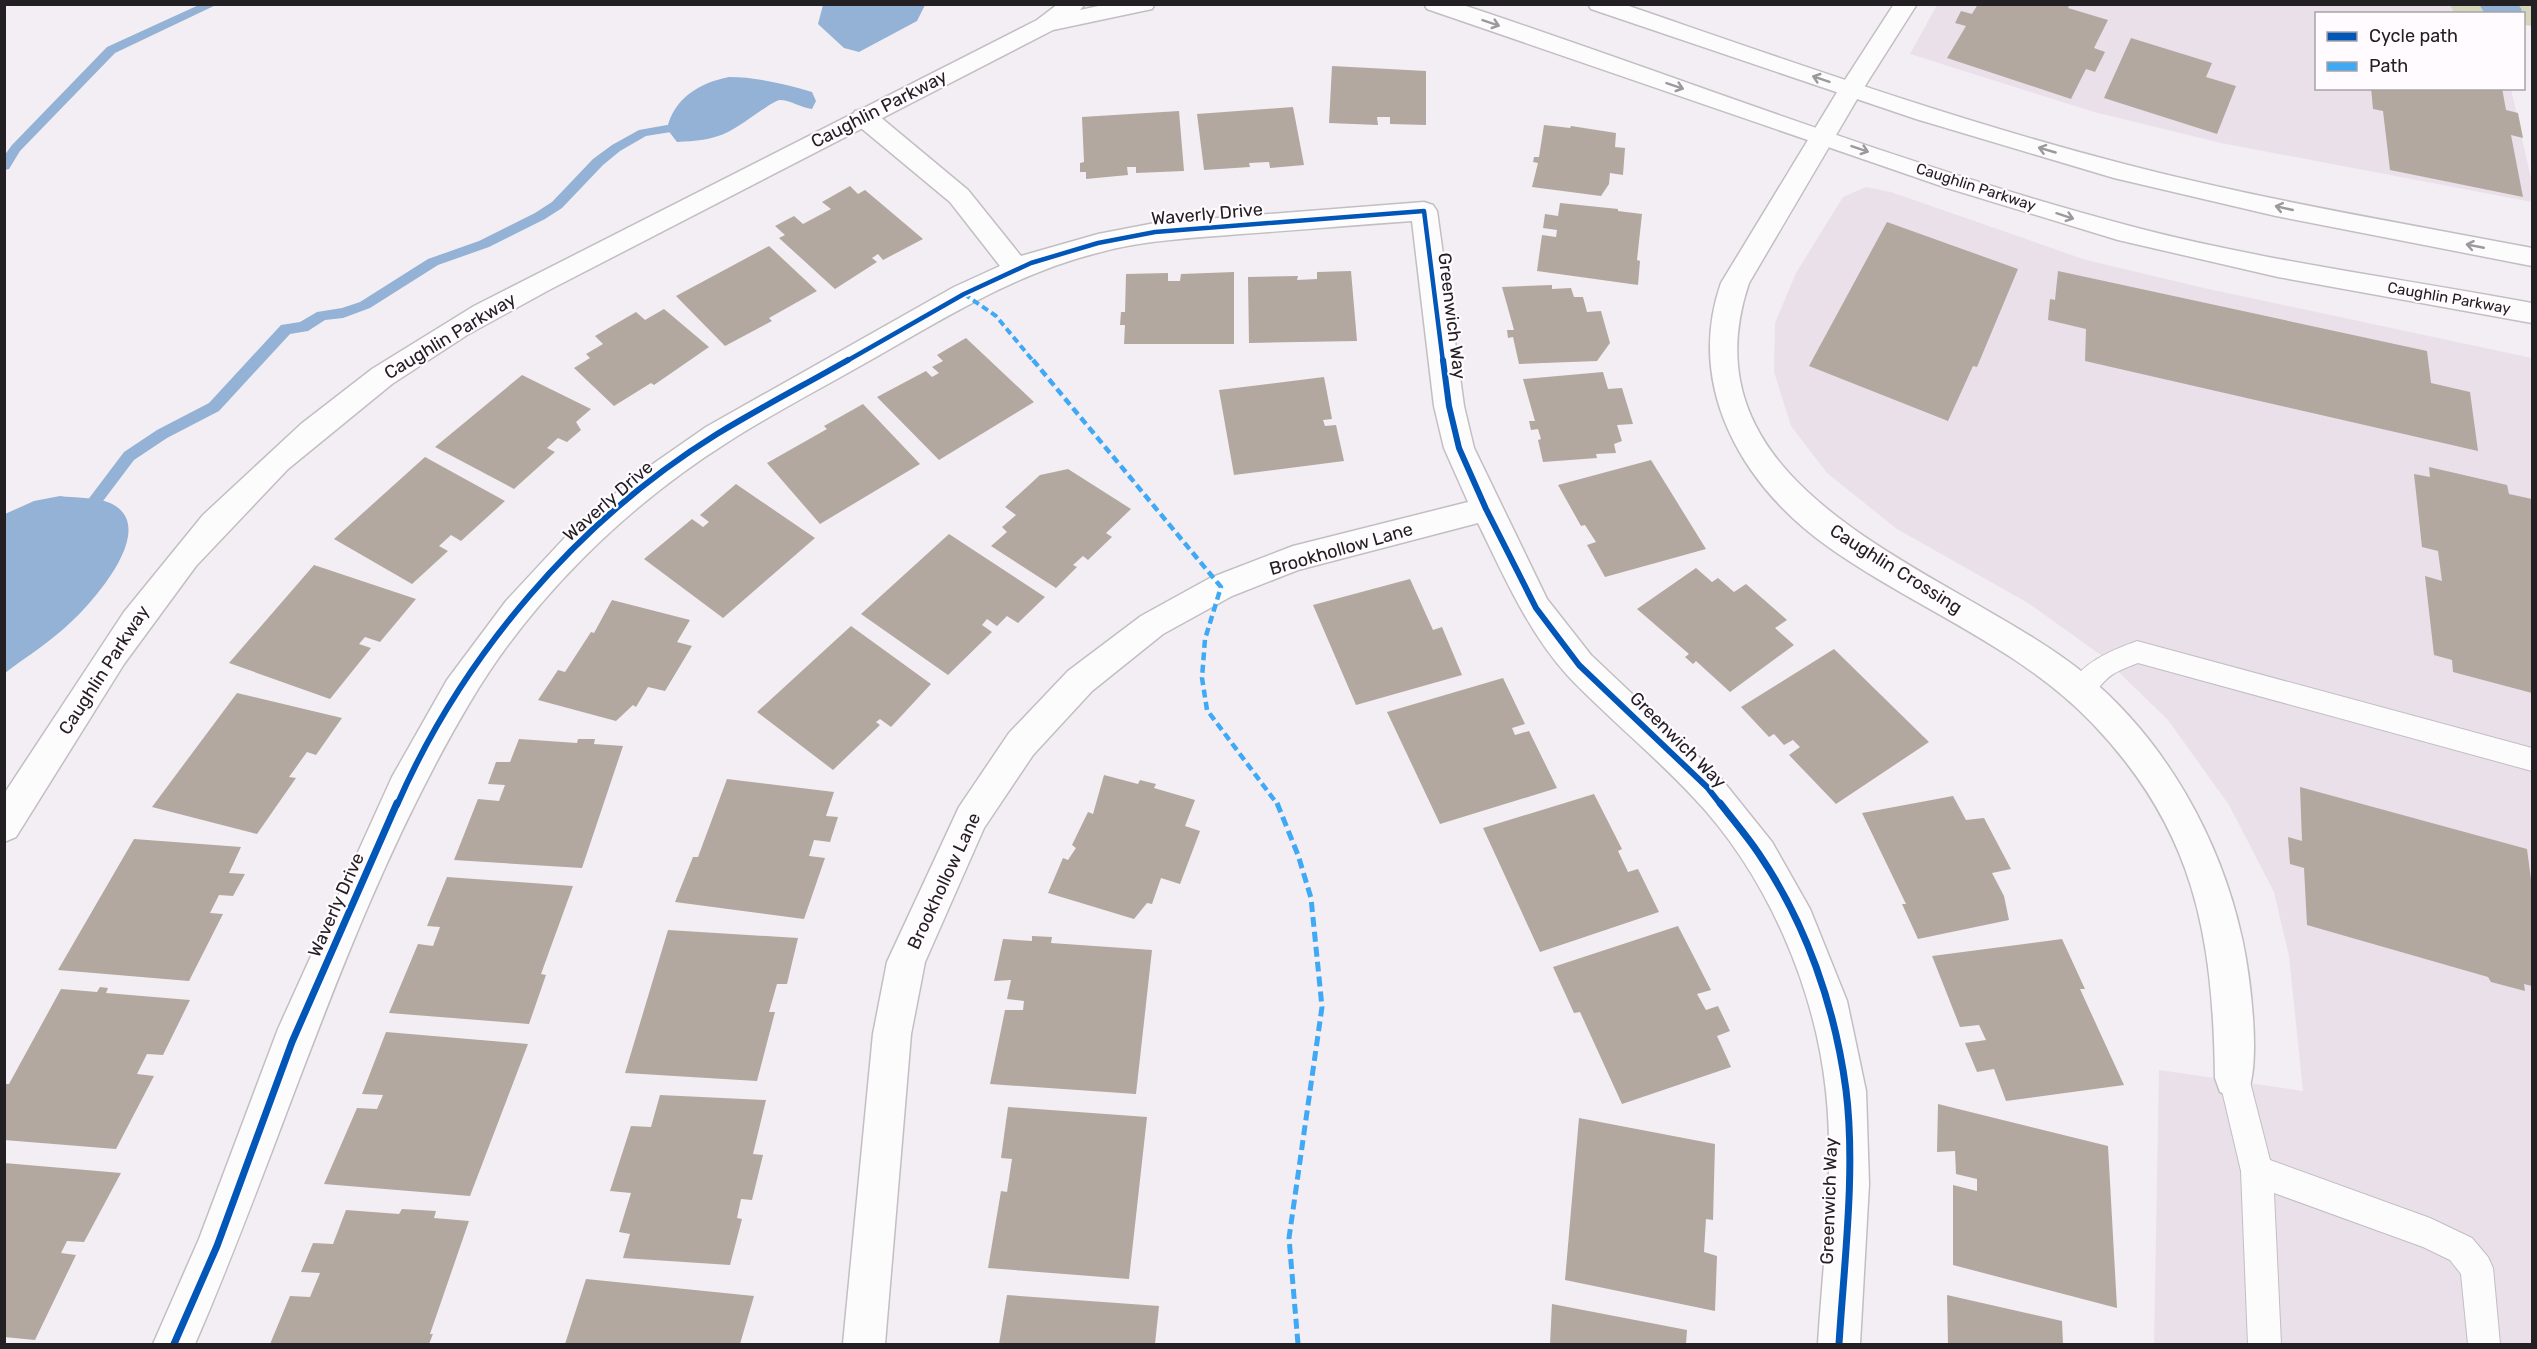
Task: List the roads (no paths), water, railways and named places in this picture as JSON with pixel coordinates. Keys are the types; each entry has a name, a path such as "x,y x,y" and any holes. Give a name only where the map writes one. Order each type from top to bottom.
{"street":[{"name":"Caughlin Parkway","path":"4,826 110,657 148,603 186,556 228,511 316,427 408,359 504,302 1045,25 1074,4"},
{"name":"Caughlin Parkway","path":"1045,25 1144,4"},
{"name":"Caughlin Parkway","path":"1435,4 1823,136 2131,235 2292,269 2532,313"},
{"path":"1599,4 1851,89 2124,172 2296,211 2532,257"},
{"name":"Caughlin Crossing","path":"1906,4 1851,89 1750,255 1726,308 1723,337 1730,398 1747,434 1798,503 1836,536 1880,564 2024,646 2080,690 2104,713 2141,757 2197,847 2216,899 2226,947 2232,1014 2234,1077"},
{"path":"864,117 959,196 993,236 1016,269"},
{"name":"Waverly Drive","path":"174,1344 217,1246 292,1041 404,789 459,690 517,610 581,541 648,483 716,435 964,294 1016,269 1098,243 1155,232 1424,211"},
{"name":"Greenwich Way","path":"1424,211 1449,406 1459,448 1486,509 1536,608 1579,665 1707,787 1759,854 1797,921 1828,1001 1846,1091 1848,1184 1839,1344"},
{"name":"Brookhollow Lane","path":"864,1344 892,1034 906,962 971,818 1022,744 1080,681 1152,625 1221,587 1293,558 1486,509"}],"lane":[{"path":"2080,690 2104,666 2137,652 2532,760"},
{"path":"2234,1077 2257,1172 2264,1344"},
{"path":"2257,1172 2430,1234 2461,1249 2476,1268 2484,1344"}],"water":[{"path":"823,4 925,5 917,21 859,52 844,48 818,24"},
{"path":"729,77 760,80 802,89 812,92 816,101 812,109 788,101 776,101 722,135 703,140 677,142 667,129 675,109 698,88"},
{"path":"60,496 110,503 124,514 128,528 126,546 106,582 80,613 54,637 5,673 5,514 34,501"}],"waterway":[{"path":"4,166 16,148 111,50 175,19 213,4"},
{"path":"2498,4 2502,10"},
{"path":"95,501 129,456 162,434 214,407 251,364 286,329 303,327 322,315 343,313 365,305 433,262 484,244 540,216 557,205 598,162 616,148 643,133 667,129"}]}
